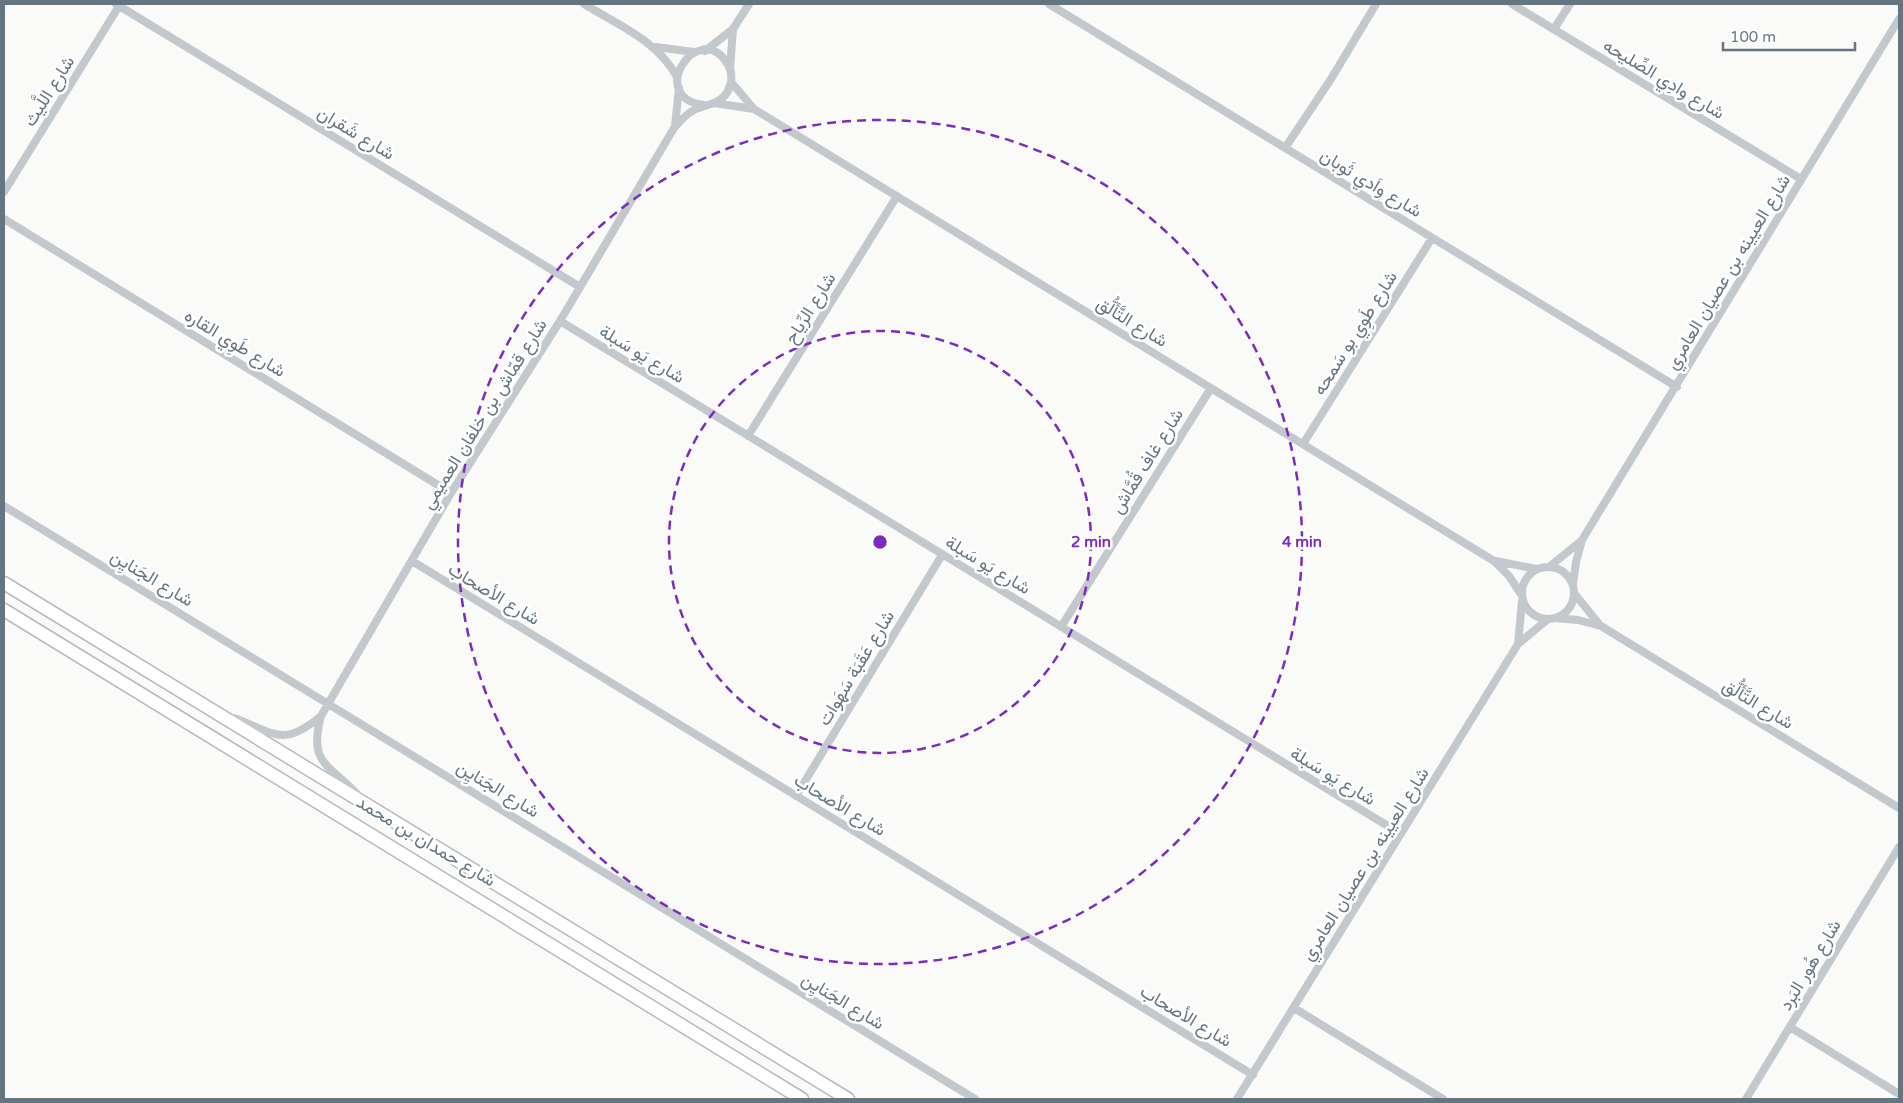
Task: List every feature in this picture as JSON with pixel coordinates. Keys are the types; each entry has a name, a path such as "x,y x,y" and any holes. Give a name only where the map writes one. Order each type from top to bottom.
{"main road":[{"name":"شارع حمدان بن محمد","path":"4,583 848,1099"},
{"name":"شارع حمدان بن محمد","path":"4,610 802,1099"}],"street":[{"path":"584,4 655,47 668,61 677,77 679,88 692,102 704,105 714,103 727,93 731,82 730,69 734,28"},
{"path":"677,77 683,61 734,28 749,4"},
{"name":"شارع واَدي ثَوبان","path":"1049,4 1677,387"},
{"path":"1285,148 1331,79 1376,4"},
{"name":"شارع وادِي الصِّليحه","path":"1512,4 1801,180"},
{"path":"1554,30 1570,4"},
{"name":"شارع اللَّيث","path":"4,192 118,5"},
{"name":"شارع شَقران","path":"118,5 580,287"},
{"name":"شارع العيينه بن عصيان العامري","path":"1573,584 1582,540 1677,387 1899,19"},
{"path":"655,47 718,54 730,69"},
{"name":"شارع التَّألُّق","path":"731,82 754,109 1494,561 1509,576 1522,597"},
{"name":"شارع قمّاش بن خلفان العميمي","path":"674,128 679,88"},
{"name":"شارع التَّألُّق","path":"714,103 754,109"},
{"name":"شارع قمّاش بن خلفان العميمي","path":"214,711 283,736 303,730 321,716 451,493 560,321 674,128 687,114 704,105"},
{"name":"شارع الرِّياح","path":"748,436 897,196"},
{"name":"شارع طَوِي القاره","path":"4,219 451,493"},
{"name":"شارع طَوِي بو سَمحه","path":"1303,444 1432,238"},
{"name":"شارع يَو سَبلة","path":"560,321 1401,834"},
{"name":"شارع غاف قُمَّاش","path":"1061,628 1211,388"},
{"name":"شارع الجَنايِن","path":"4,506 975,1099"},
{"name":"شارع العيينه بن عصيان العامري","path":"1549,566 1582,540"},
{"name":"شارع عَقَبَة سَهَوات","path":"796,796 942,555"},
{"name":"شارع الأصحاب","path":"412,561 1252,1075"},
{"name":"شارع التَّألُّق","path":"1494,561 1536,569"},
{"path":"1549,566 1561,570 1573,584 1574,593 1566,611 1551,619 1532,614 1522,597 1524,582 1536,569 1549,566"},
{"name":"شارع التَّألُّق","path":"1574,593 1600,626"},
{"name":"شارع العيينه بن عصيان العامري","path":"1518,644 1522,597"},
{"name":"شارع العيينه بن عصيان العامري","path":"1238,1099 1518,644 1551,619"},
{"name":"شارع التَّألُّق","path":"1551,619 1578,620 1600,626 1899,808"},
{"name":"شارع قمّاش بن خلفان العميمي","path":"321,716 316,736 319,755 328,768 366,804"},
{"name":"شارع هُور البَرد","path":"1746,1099 1899,847"},
{"path":"1294,1008 1444,1099"},
{"path":"1790,1027 1899,1094"}]}
